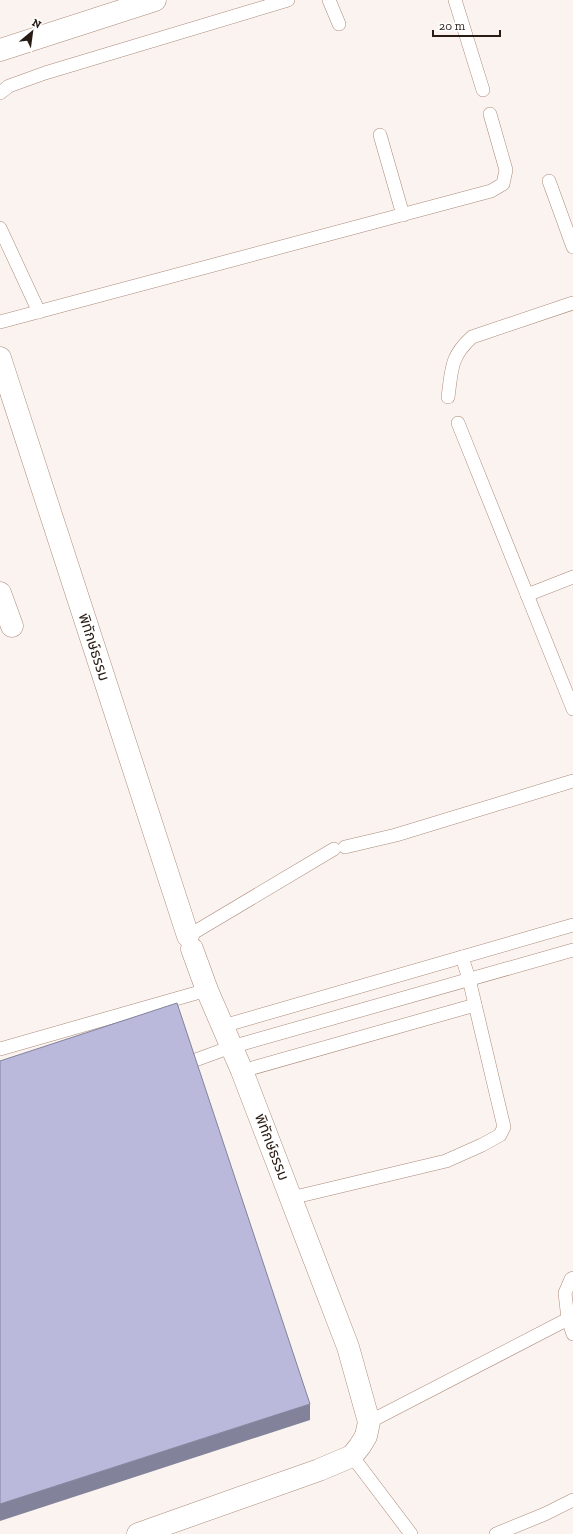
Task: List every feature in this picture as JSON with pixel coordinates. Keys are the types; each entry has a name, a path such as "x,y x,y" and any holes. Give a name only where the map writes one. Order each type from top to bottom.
{"street":[{"path":"0,50 155,0"},
{"name":"พิทักษ์ธรรม","path":"0,358 190,942 207,990 242,1071 348,1347 369,1422"},
{"path":"0,593 12,626"},
{"path":"138,1534 318,1470 352,1456 366,1436 369,1422"}],"lane":[{"path":"0,93 9,86 45,73 288,0"},
{"path":"329,0 340,24"},
{"path":"455,0 484,90"},
{"path":"0,322 491,191 503,184 506,170 490,114"},
{"path":"380,135 403,215"},
{"path":"549,181 573,247"},
{"path":"0,228 38,312"},
{"path":"448,397 454,360 461,347 472,337 573,303"},
{"path":"458,423 573,709"},
{"path":"527,595 573,577"},
{"path":"190,942 340,848 396,835 573,781"},
{"path":"223,1026 573,925"},
{"path":"178,1081 180,1073 190,1062 231,1047 573,950"},
{"path":"291,1198 446,1161 500,1135 504,1127 476,1005 462,957"},
{"path":"0,1049 207,990"},
{"path":"242,1071 476,1005"},
{"path":"573,1278 571,1279 565,1293 568,1318 573,1334"},
{"path":"369,1422 568,1318"},
{"path":"352,1456 411,1534"},
{"path":"496,1534 545,1514 573,1500"}],"building":[{"path":"177,1003 310,1404 0,1504 0,1061"}]}
